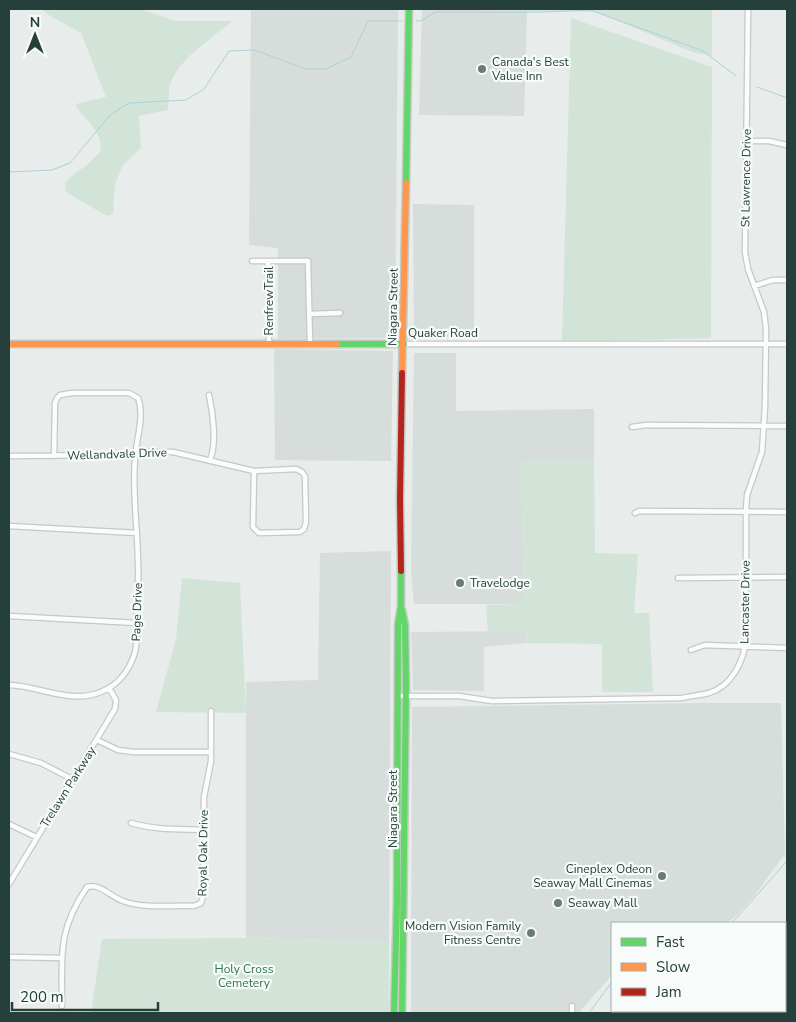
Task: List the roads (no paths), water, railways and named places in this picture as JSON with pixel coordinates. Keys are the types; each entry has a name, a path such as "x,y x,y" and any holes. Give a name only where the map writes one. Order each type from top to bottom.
{"main road":[{"name":"Niagara Street","path":"394,1013 397,901 398,625 401,606 400,499 409,9"},
{"name":"Quaker Road","path":"9,344 404,344"},
{"name":"Niagara Street","path":"401,606 406,625 402,1013"}],"street":[{"name":"St Lawrence Drive","path":"748,9 745,252 748,269 764,312 765,343"},
{"path":"747,141 778,142 787,145"},
{"path":"252,261 268,261"},
{"name":"RenfrewTrail","path":"269,344 268,261 308,261 310,344"},
{"path":"754,286 773,280 787,280"},
{"path":"309,314 340,313"},
{"name":"Lancaster Drive","path":"397,696 459,696 492,700 682,698 710,692 718,688 738,668 745,646 747,494 762,452 765,343"},
{"name":"Quaker Road","path":"404,344 787,344"},
{"name":"Page Drive","path":"9,685 24,686 74,698 91,696 109,688 122,677 132,661 136,645 138,566 136,453 140,411 136,396 129,393 72,393 63,394 57,398 55,403 54,456"},
{"path":"210,395 213,416 212,454 210,460"},
{"path":"632,427 646,425 787,426"},
{"name":"Wellandvale Drive","path":"9,456 173,452 254,471 296,469 305,476 306,522 300,532 259,533 253,527 254,471"},
{"path":"634,513 639,511 787,512"},
{"path":"9,526 137,533"},
{"path":"678,578 787,577"},
{"path":"9,616 137,623"},
{"path":"690,650 705,645 787,648"},
{"name":"Trelawn Parkway","path":"9,884 115,709 115,698 109,688"},
{"name":"Royal Oak Drive","path":"62,1006 64,934 67,923 83,893 90,886 95,886 123,901 139,905 194,906 202,902 204,797 211,752 211,711"},
{"path":"97,740 118,750 133,752 211,752"},
{"path":"9,754 41,763 72,779"},
{"path":"132,823 143,827 169,830 204,830"},
{"path":"9,824 36,838"},
{"path":"9,957 62,958"},
{"path":"572,1006 572,1013"}],"waterway":[{"path":"416,21 421,21 435,12 590,10 703,51 736,76"},
{"path":"9,172 52,170 70,163 110,115 129,103 186,100 204,89 229,51 254,50 306,69 326,69 351,57 368,21 401,21"},
{"path":"757,87 787,98"},
{"path":"733,922 787,861"},
{"path":"589,1013 611,983"}],"place":[{"name":"Canada's Best Value Inn","path":"482,69"},
{"name":"Travelodge","path":"460,583"},
{"name":"Cineplex Odeon Seaway Mall Cinemas","path":"662,876"},
{"name":"Seaway Mall","path":"558,903"},
{"name":"Modern Vision Family Fitness Centre","path":"531,933"}],"park label":[{"name":"Holy Cross Cemetery","path":"244,976"}]}
